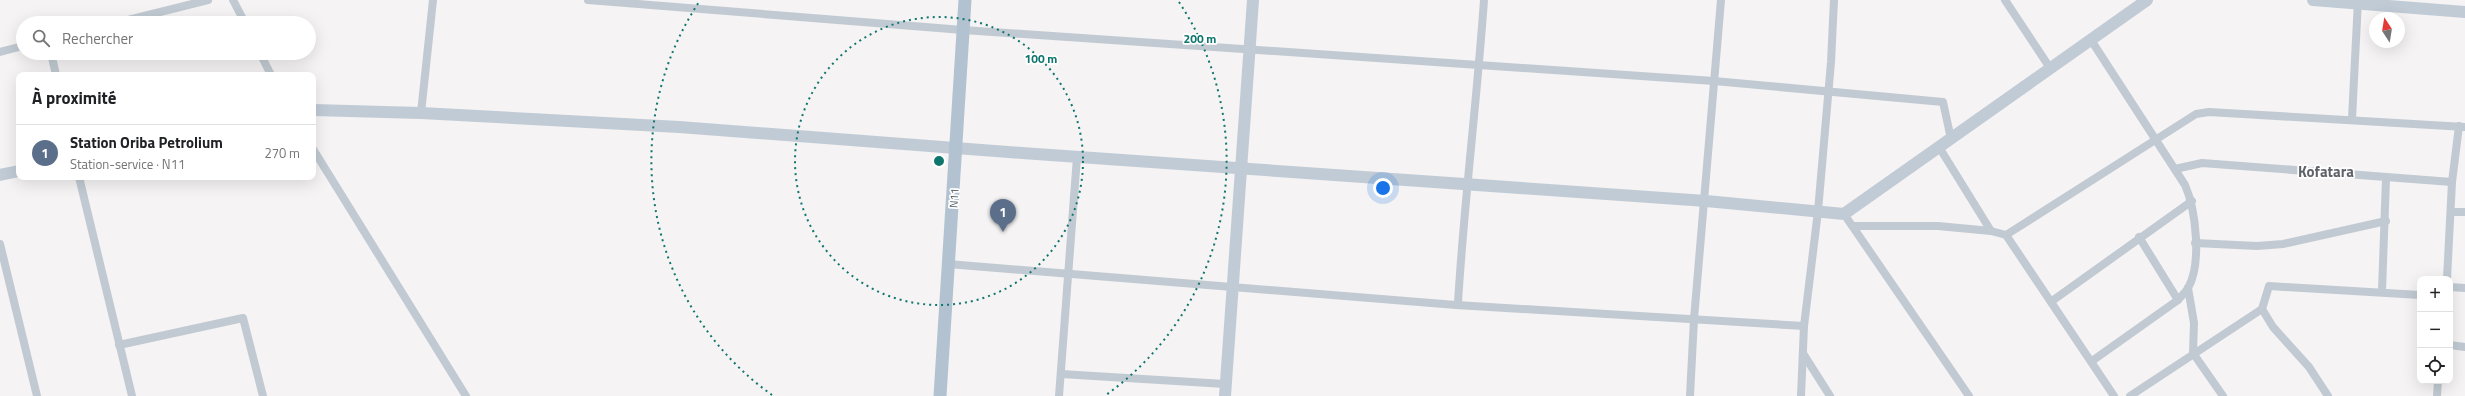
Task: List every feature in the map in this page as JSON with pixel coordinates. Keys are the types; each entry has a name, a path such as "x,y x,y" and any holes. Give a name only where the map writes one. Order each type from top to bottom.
{"main road":[{"name":"N11","path":"940,396 957,147 965,0"}],"street":[{"path":"144,16 208,0"},
{"path":"233,0 241,16"},
{"path":"421,113 433,0"},
{"path":"588,0 963,30 1250,48 1714,81 1943,102 1951,139"},
{"path":"1061,374 1225,390 1253,0"},
{"path":"1458,303 1466,186 1480,64 1484,0"},
{"path":"1690,396 1694,319 1706,201 1721,0"},
{"path":"1801,396 1804,355 1804,326 1818,211 1834,0"},
{"path":"2005,0 2050,68"},
{"path":"2313,0 2358,2 2465,12"},
{"path":"316,110 421,113 678,127 1466,186 1706,201 1844,214 2091,40 2139,2"},
{"path":"2352,119 2358,2"},
{"path":"2091,40 2154,140 2175,169 2192,201 2195,243 2193,272 2188,288 2178,300 2092,361"},
{"path":"0,52 16,48"},
{"path":"53,60 55,72"},
{"path":"264,60 270,72"},
{"path":"2006,235 2187,118 2209,112 2462,126 2452,182 2447,276"},
{"path":"1939,147 1990,231"},
{"path":"316,154 466,396"},
{"path":"1059,396 1077,157"},
{"path":"2175,169 2202,163 2386,179 2452,182"},
{"path":"0,176 16,172"},
{"path":"2382,291 2386,221 2386,179"},
{"path":"80,180 132,396"},
{"path":"2052,301 2139,237 2192,201"},
{"path":"2451,212 2465,212"},
{"path":"1844,214 1969,396"},
{"path":"2195,243 2233,246 2270,245 2386,221"},
{"path":"1853,226 1938,226 1990,231 2006,235 2052,301 2114,396"},
{"path":"2139,237 2178,300"},
{"path":"0,244 37,396"},
{"path":"948,264 1458,303 1804,326"},
{"path":"2130,396 2262,308 2270,286 2382,291 2417,295"},
{"path":"2453,287 2465,288"},
{"path":"2188,288 2194,323 2193,353 2223,396"},
{"path":"2262,308 2273,327 2309,367 2328,396"},
{"path":"119,345 243,318 263,396"},
{"path":"2453,346 2465,347"},
{"path":"1804,355 1830,396"},
{"path":"2437,396 2438,384"}],"place":[{"name":"Station Oriba Petrolium","path":"1003,232"}],"district":[{"name":"Kofatara","path":"2326,172"}]}
